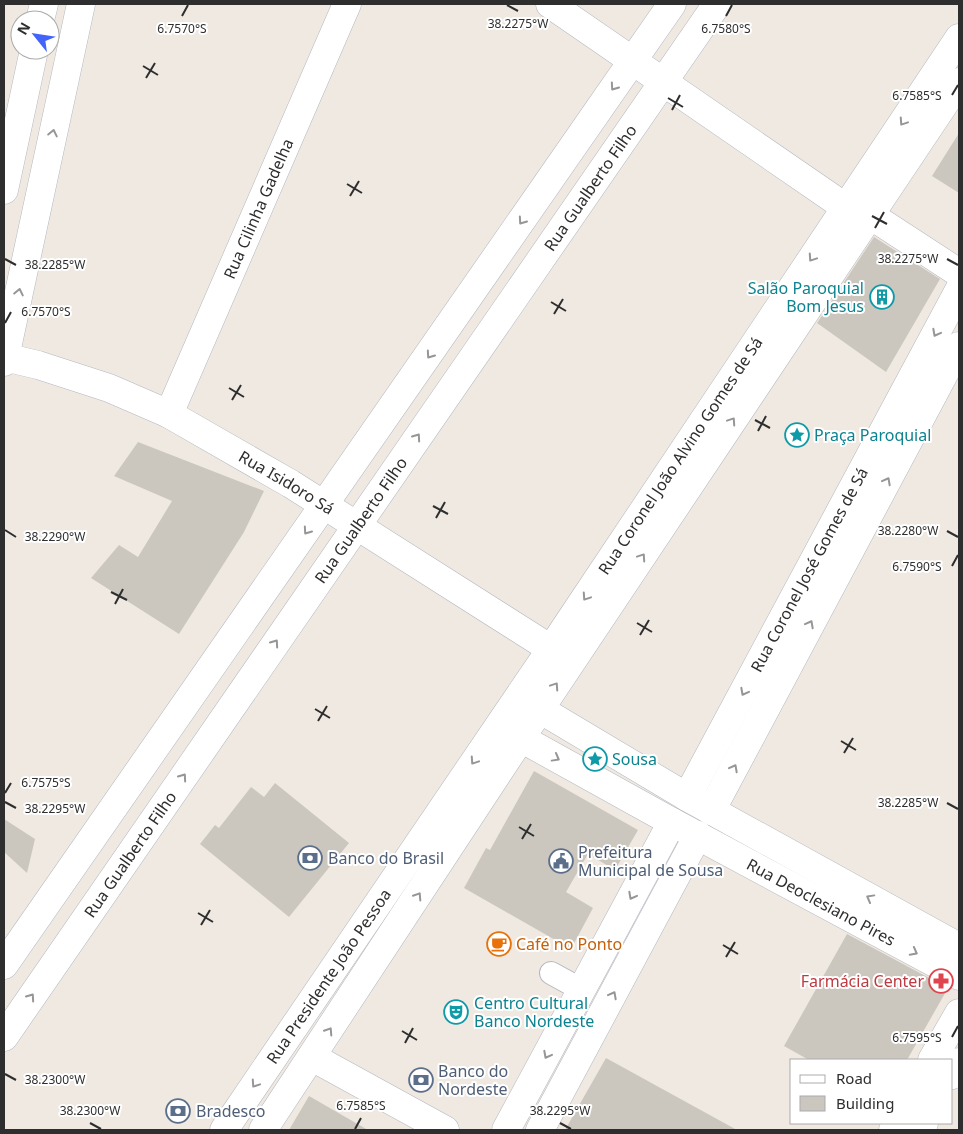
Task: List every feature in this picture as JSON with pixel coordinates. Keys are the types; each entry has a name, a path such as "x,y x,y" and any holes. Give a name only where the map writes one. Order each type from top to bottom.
{"street":[{"path":"4,358 81,4"},
{"name":"Rua Cilinha Gadelha","path":"169,414 346,4"},
{"path":"550,4 633,60 853,218 959,272"},
{"path":"4,965 672,4"},
{"name":"Rua Gualberto Filho","path":"4,1037 717,4"},
{"name":"Rua Coronel João Alvino Gomes de Sá","path":"564,652 882,175 956,50"},
{"path":"4,190 32,60"},
{"name":"Rua Coronel João Alvino Gomes de Sá","path":"882,175 959,82"},
{"name":"Rua Coronel José Gomes de Sá","path":"687,797 959,290"},
{"path":"466,302 494,325"},
{"name":"Rua Coronel José Gomes de Sá","path":"711,810 959,346"},
{"name":"Rua Isidoro Sá","path":"4,358 38,364 109,388 169,414 325,505 356,526 564,652"},
{"name":"Rua Presidente João Pessoa","path":"224,1130 498,725 529,703 564,652"},
{"name":"Rua Deoclesiano Pires","path":"529,703 687,797 959,947"},
{"name":"Rua Presidente João Pessoa","path":"263,1130 522,740 529,703"},
{"name":"Rua Deoclesiano Pires","path":"498,725 672,822 959,976"},
{"path":"506,1130 672,822"},
{"path":"540,1130 698,835"},
{"path":"551,973 582,990"},
{"path":"933,1059 959,1013"},
{"path":"312,1056 445,1130"},
{"path":"953,1073 959,1062"}],"building":[{"path":"959,133 959,193 932,176"},
{"name":"Salão Paroquial Bom Jesus","path":"874,237 940,279 886,372 817,323"},
{"path":"138,442 264,491 244,532 179,634 91,578 119,545 138,557 172,501 114,476"},
{"name":"Prefeitura Municipal de Sousa","path":"534,771 638,830 615,870 588,854 566,892 593,908 571,949 464,888 486,848 490,850"},
{"path":"275,783 349,843 289,917 200,844 215,825 219,828 251,787 264,797"},
{"path":"4,819 35,839 27,873 4,852"},
{"path":"847,934 948,988 908,1059 807,1059 784,1046"},
{"path":"606,1058 737,1130 565,1130"},
{"path":"309,1096 368,1130 289,1130"}],"place":[{"name":"Salão Paroquial Bom Jesus","path":"882,297"},
{"name":"Praça Paroquial","path":"797,435"},
{"name":"Sousa","path":"595,759"},
{"name":"Banco do Brasil","path":"310,858"},
{"name":"Prefeitura Municipal de Sousa","path":"561,861"},
{"name":"Café no Ponto","path":"499,944"},
{"name":"Farmácia Center","path":"941,981"},
{"name":"Centro Cultural Banco Nordeste","path":"456,1012"},
{"name":"Banco do Nordeste","path":"421,1080"},
{"name":"Bradesco","path":"178,1111"}]}
